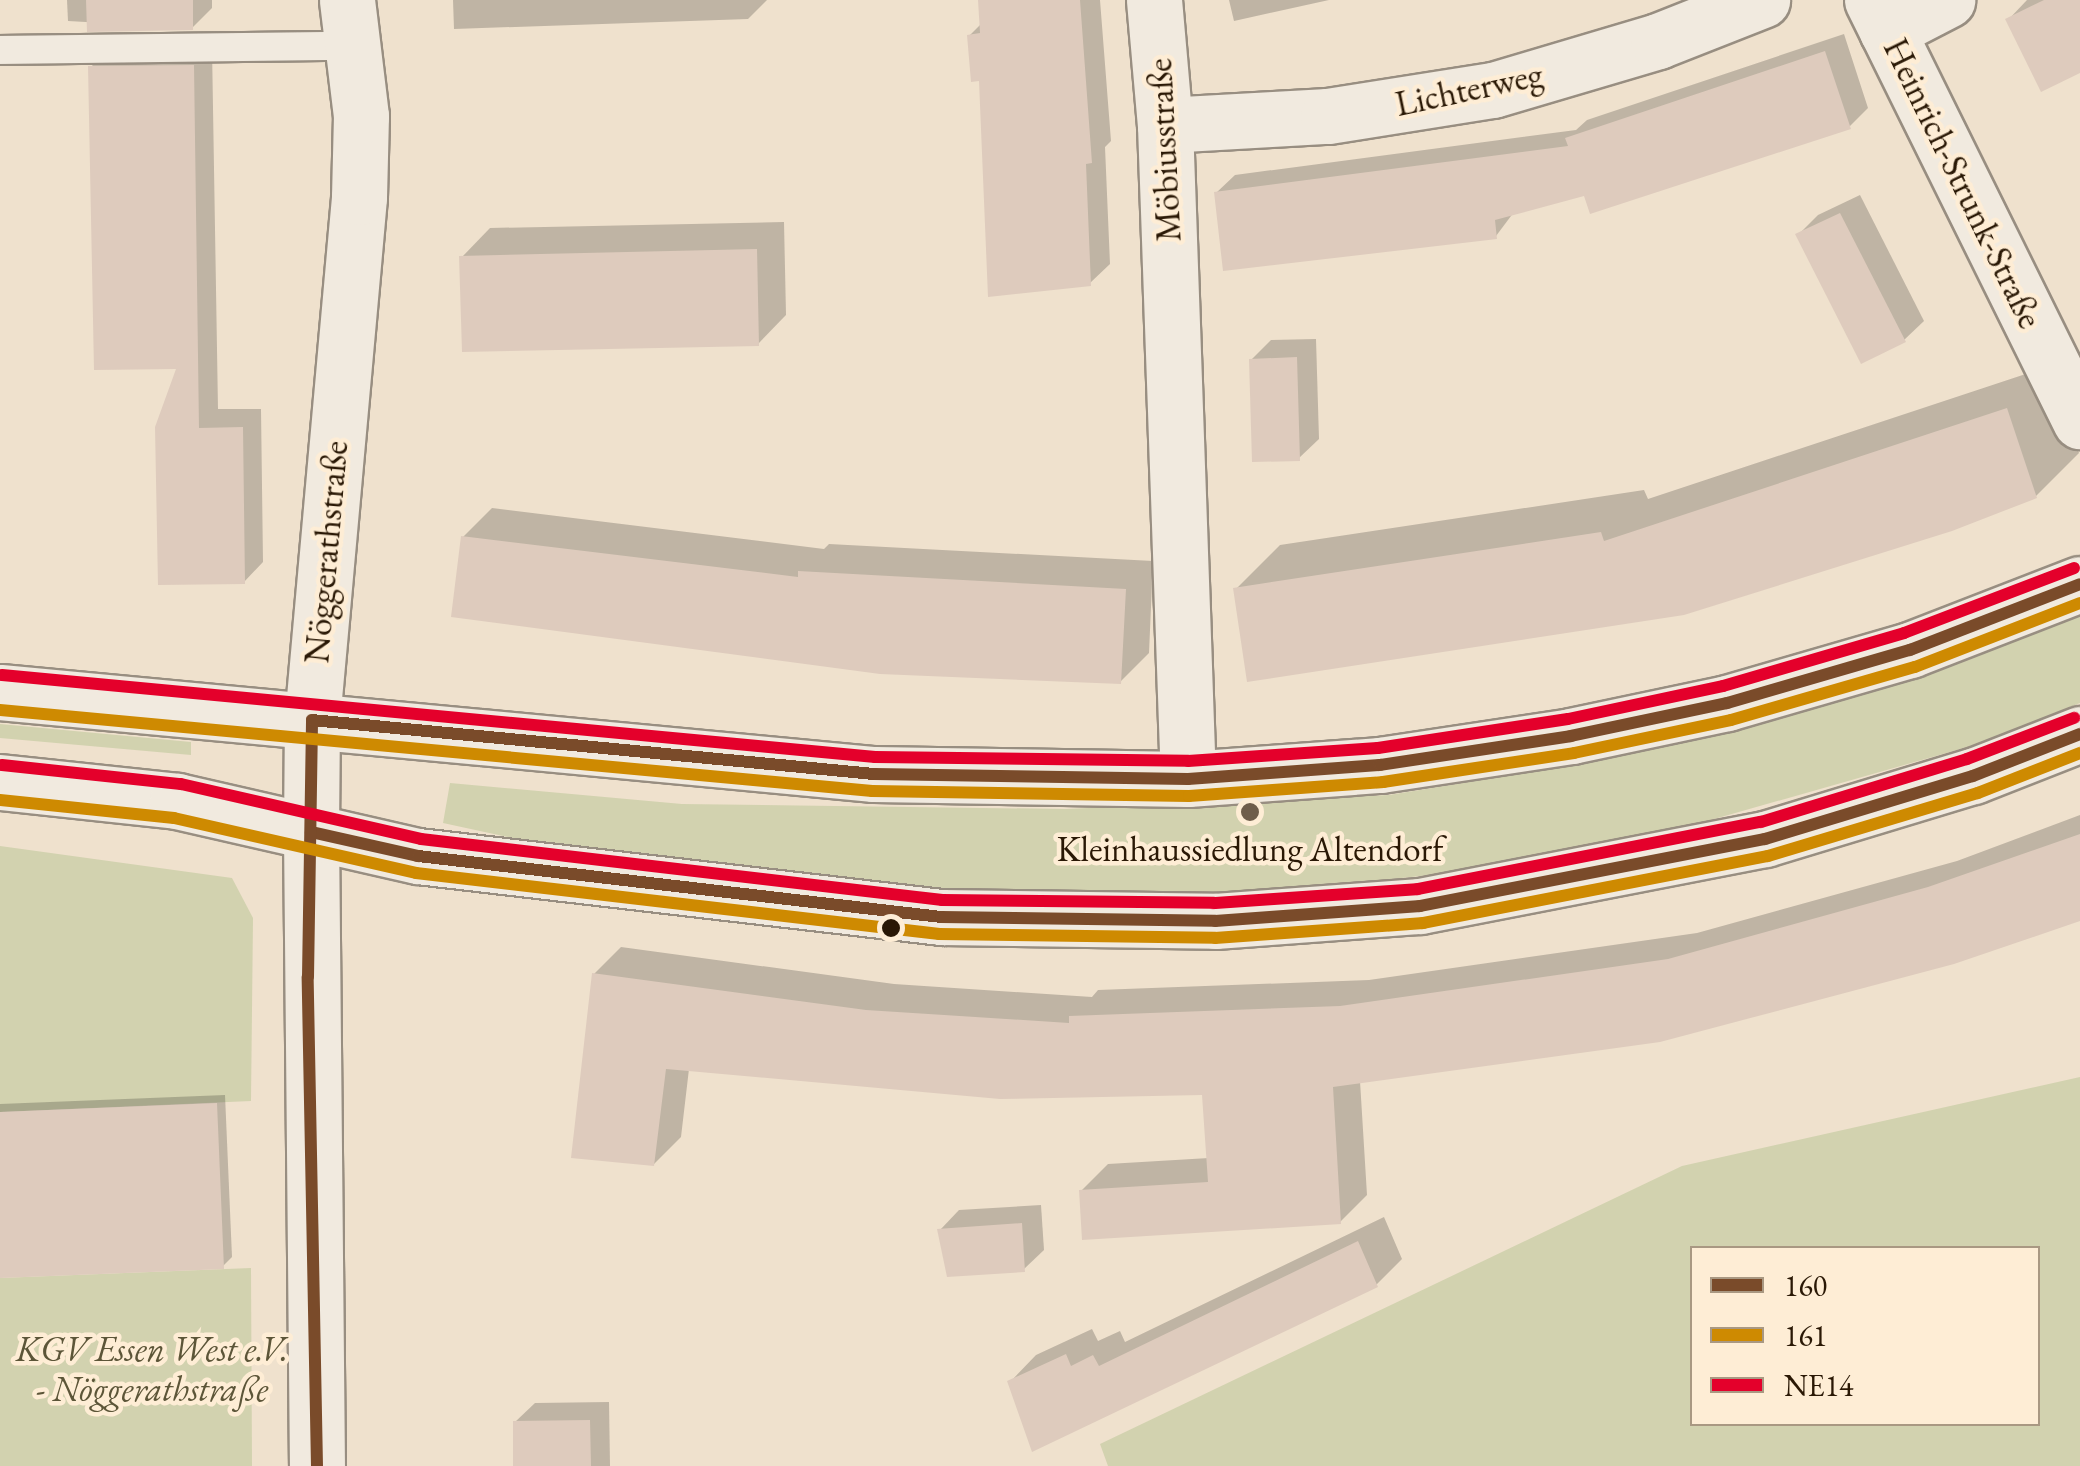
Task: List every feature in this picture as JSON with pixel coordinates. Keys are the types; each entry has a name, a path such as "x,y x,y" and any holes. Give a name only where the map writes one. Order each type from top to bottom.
{"main road":[{"name":"Möbiusstraße","path":"1154,0 1165,125 1188,779"},
{"name":"Lichterweg","path":"1165,125 1328,116 1492,90 1658,41 1762,0"},
{"path":"1880,15 1946,0"},
{"name":"Heinrich-Strunk-Straße","path":"1880,15 2080,420"},
{"name":"Nöggerathstraße","path":"317,1466 312,720 359,197 361,116 350,23"},
{"path":"0,692 874,774 1188,779 1380,765 1630,724 1910,650 2080,584"},
{"path":"0,782 177,801 418,856 941,917 1215,921 1420,906 1617,871 1765,839 1972,776 2080,734"}],"lane":[{"path":"0,50 350,23"}],"green space":[{"path":"2080,614 2080,703 1978,744 1651,837 1430,875 1251,894 1047,898 870,887 535,843 443,823 450,783 682,804 1066,809 1389,795 1580,764 1785,716"},
{"path":"0,724 191,742 191,755 0,738"},
{"path":"0,846 232,878 253,918 251,1101 0,1112"},
{"path":"2080,1077 2080,1466 1108,1466 1100,1444 1682,1166"},
{"name":"KGV Essen West e.V. - Nöggerathstraße","path":"251,1268 252,1466 0,1466 0,1278"}],"building":[{"path":"86,0 193,0 193,30 87,32"},
{"path":"978,0 1080,0 1092,163 1086,164 1091,286 988,297 979,81 971,82 967,35 980,33"},
{"path":"2044,0 2080,0 2080,73 2041,92 2005,19"},
{"path":"1825,51 1851,129 1590,214 1584,196 1495,220 1497,239 1223,271 1214,192 1568,146 1565,138"},
{"path":"194,65 199,428 243,427 245,584 158,585 155,427 176,369 94,370 88,66"},
{"path":"1840,213 1906,342 1861,364 1795,234"},
{"path":"757,249 759,346 462,352 459,256"},
{"path":"1297,357 1300,461 1252,462 1249,359"},
{"path":"2007,408 2037,498 1952,531 1684,615 1247,682 1233,588 1601,532 1604,541"},
{"path":"461,536 798,577 798,571 1126,589 1121,684 880,674 451,617"},
{"path":"2080,834 2080,921 1954,964 1660,1042 1333,1087 1341,1224 1082,1240 1079,1190 1208,1182 1202,1095 1000,1099 666,1069 654,1166 571,1158 592,973 866,1010 1069,1023 1069,1016 1340,1006 1668,959 1928,887"},
{"path":"217,1103 224,1269 0,1278 0,1112"},
{"path":"1022,1223 1025,1272 947,1277 937,1229"},
{"path":"1358,1241 1378,1287 1032,1452 1007,1381 1066,1354 1071,1366 1093,1355 1099,1366"},
{"path":"590,1420 591,1466 513,1466 513,1421"}],"transit line":[{"name":"NE14","path":"2,675 875,757 1188,761 1378,748 1568,719 1723,686 1904,633 2074,568"},
{"name":"160","path":"317,1466 308,977 312,720 874,774 1188,779 1380,765 1571,736 1727,703 1910,650 2080,584"},
{"name":"161","path":"0,710 872,791 1189,796 1383,782 1574,753 1731,720 1915,667 2080,603"},
{"name":"NE14","path":"2,765 181,784 421,839 942,900 1214,903 1418,889 1761,822 1967,759 2074,718"},
{"name":"160","path":"311,832 418,856 941,917 1215,921 1420,906 1765,839 1973,776 2080,734"},
{"name":"161","path":"0,800 174,818 416,873 939,934 1215,938 1423,923 1768,856 1978,793 2080,753"}],"place":[{"name":"Kleinhaussiedlung Altendorf","path":"1250,812"}]}
